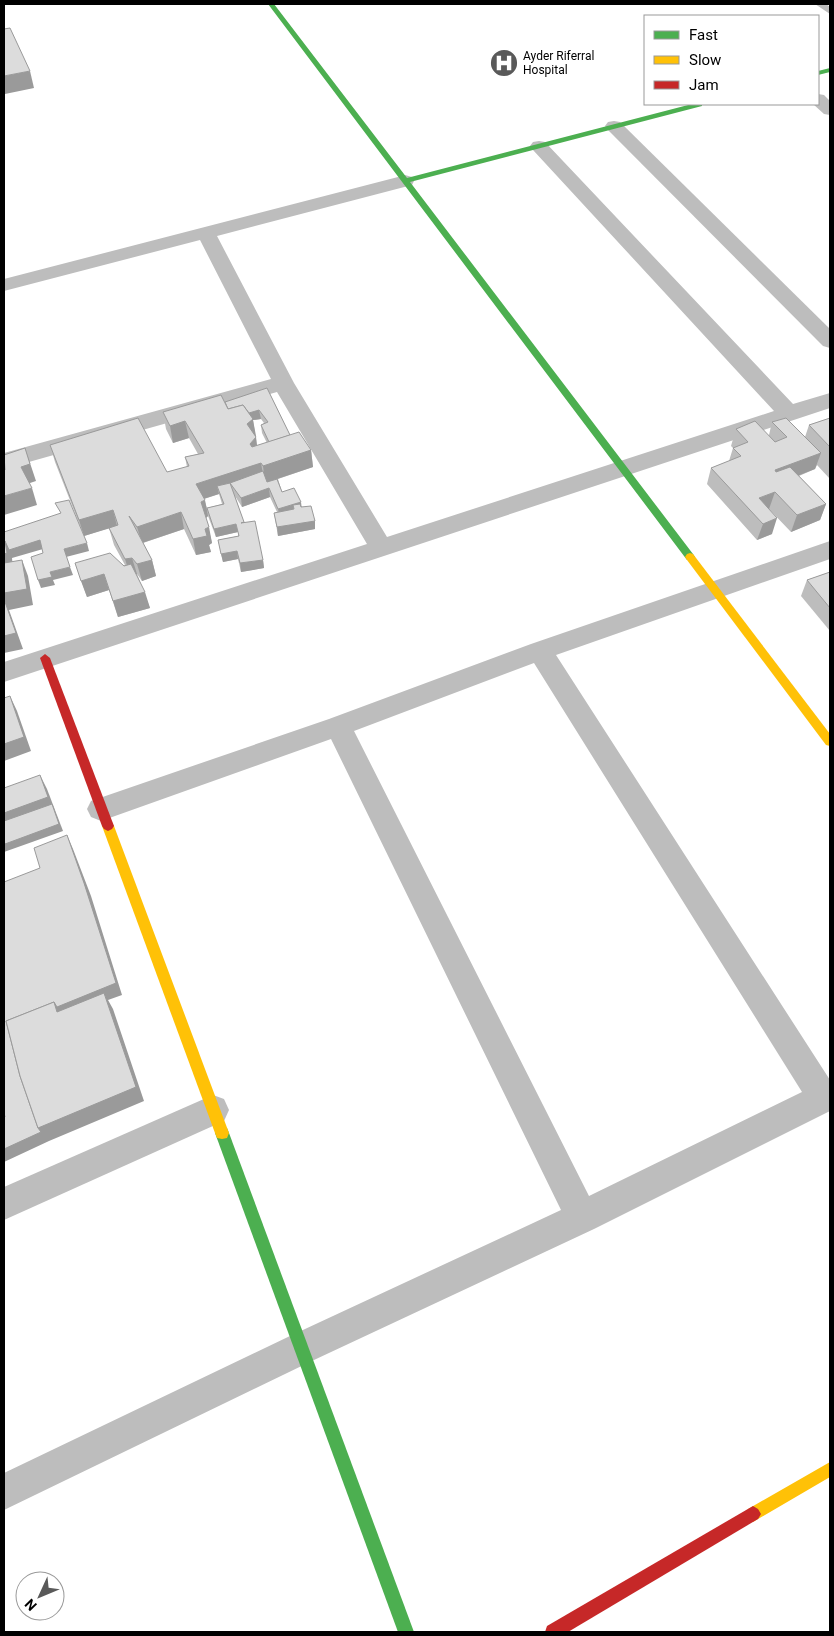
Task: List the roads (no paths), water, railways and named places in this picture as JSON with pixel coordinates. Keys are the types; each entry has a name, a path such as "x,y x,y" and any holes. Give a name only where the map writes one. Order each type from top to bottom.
{"street":[{"path":"271,4 715,591 827,731"},
{"path":"819,100 830,110"},
{"path":"4,284 695,105"},
{"path":"614,126 830,341"},
{"path":"539,146 789,413"},
{"path":"206,233 283,383 380,548"},
{"path":"4,461 283,383"},
{"path":"4,672 830,400"},
{"path":"101,809 338,726 540,651 830,550"},
{"path":"4,1492 302,1348 582,1217 827,1096 540,651"},
{"path":"45,658 406,1632"},
{"path":"338,726 582,1217"},
{"path":"4,1204 213,1110"},
{"path":"553,1632 830,1469"}],"lane":[{"path":"820,4 830,11"}],"place":[{"name":"Ayder Riferral Hospital","path":"504,63"}]}
